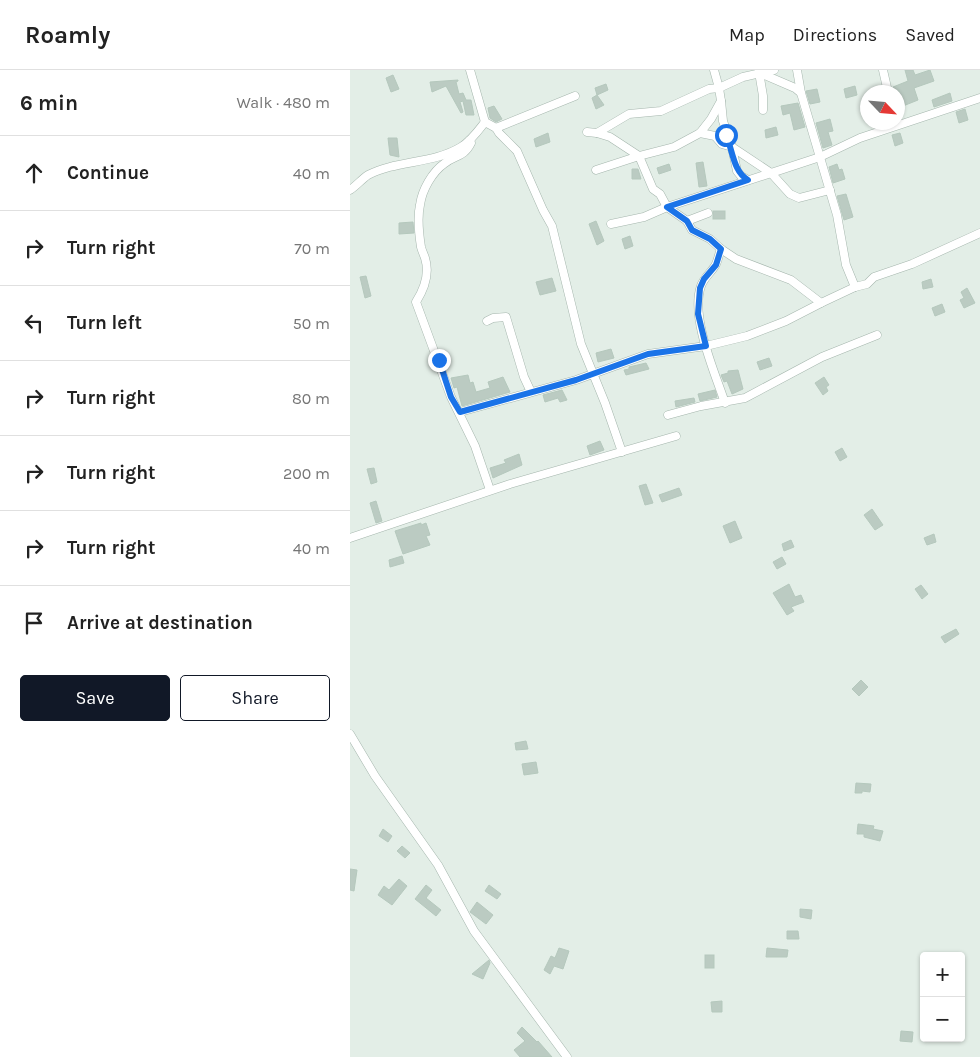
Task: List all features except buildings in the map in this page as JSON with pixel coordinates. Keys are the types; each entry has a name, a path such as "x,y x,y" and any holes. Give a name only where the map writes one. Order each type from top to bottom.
{"street":[{"path":"470,70 485,122 496,128 499,134 517,151 552,226 581,344 622,452"},
{"path":"714,70 719,88 722,121 732,147 737,171 748,180"},
{"path":"597,134 629,114 661,111 709,89 719,88 743,77 760,72 774,70"},
{"path":"797,70 800,93 839,225 846,266 855,287"},
{"path":"883,70 886,85"},
{"path":"760,72 795,88 800,93"},
{"path":"760,72 763,110"},
{"path":"496,128 575,96"},
{"path":"905,121 980,98"},
{"path":"596,170 639,156 674,149 700,133 711,119 721,101"},
{"path":"350,190 367,176 403,164 439,157 461,148 485,122"},
{"path":"611,224 644,217 667,207 820,156 880,130"},
{"path":"587,132 610,137 639,156 653,189 660,194 667,207 687,221 692,230 710,239 736,259 791,280 821,303"},
{"path":"700,133 715,136 722,144 732,147 771,173 790,194 799,198 830,190"},
{"path":"470,140 472,143 467,151 446,162 435,171 420,203 418,216 421,248 426,260 427,278 424,290 416,302 451,397 475,446 490,490"},
{"path":"687,221 708,213"},
{"path":"460,412 593,374 648,354 706,346 747,336 786,321 855,287 867,284 874,277 912,264 980,233"},
{"path":"721,249 716,265 704,279 700,288 698,314 706,346 725,402"},
{"path":"487,321 493,318 506,317 524,377 531,392"},
{"path":"668,415 701,406 745,398 822,357 878,335"},
{"path":"350,538 490,490 676,436"},
{"path":"350,734 375,776 438,865 474,931 567,1057"}],"route":[{"path":"439,360 451,397 460,412 576,380 648,354 706,346 698,314 700,288 704,279 716,265 721,249 710,239 692,230 687,221 667,207 748,180 737,171 732,147 726,135"}]}
